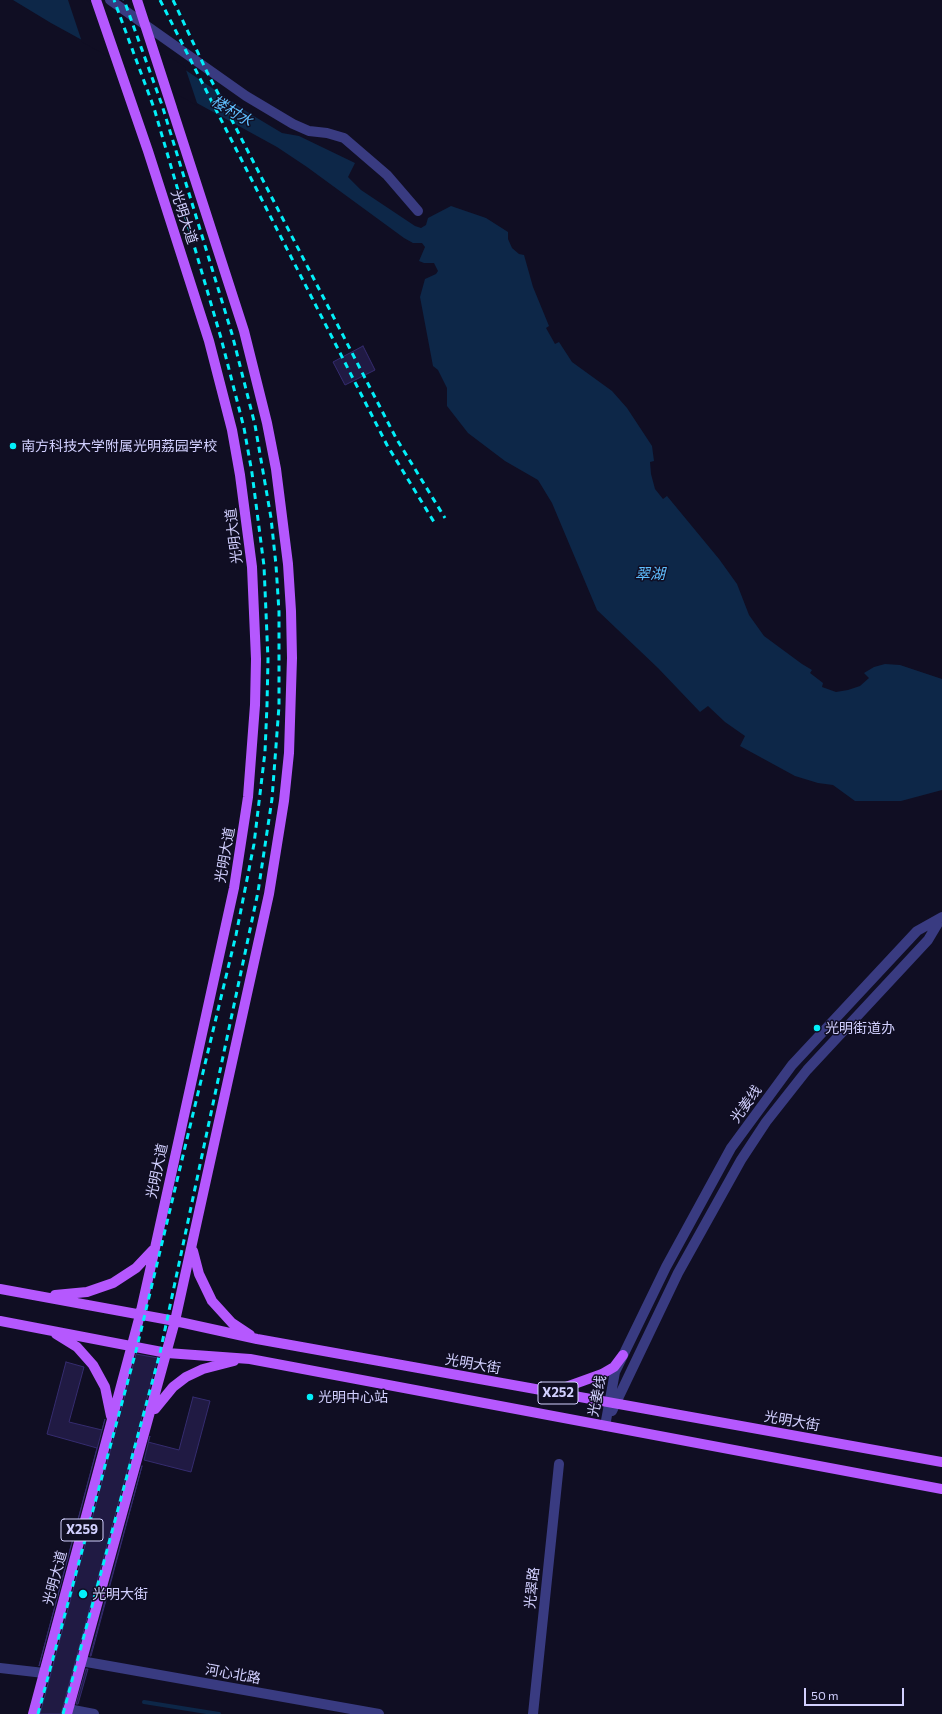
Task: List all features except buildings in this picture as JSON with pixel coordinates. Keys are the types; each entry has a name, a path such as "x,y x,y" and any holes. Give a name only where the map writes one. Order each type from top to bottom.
{"main road":[{"name":"光明大道","path":"33,1714 140,1315 234,888 242,842 253,751 256,659 252,567 240,475 232,430 209,341 148,151 96,0"},
{"name":"光明大道","path":"138,0 201,198"},
{"name":"光明大道","path":"67,1712 175,1322 269,894 278,848 289,753 292,658 287,556 276,469 267,423 244,331 170,102"},
{"path":"192,1245 199,1274 212,1301 232,1323 257,1339"},
{"path":"42,1297 87,1292 106,1286 125,1276 136,1268 155,1248"},
{"name":"光明大街","path":"0,1289 140,1315 257,1339 942,1462"},
{"path":"0,1321 167,1353 250,1359 942,1489"},
{"path":"45,1330 62,1337 77,1347 93,1365 105,1387 111,1410 111,1422"},
{"path":"543,1390 566,1387 602,1374 614,1366 623,1355"},
{"path":"149,1418 161,1400 173,1387 186,1377 203,1369 225,1363 250,1359"}],"street":[{"path":"110,0 246,96 293,124 309,131 327,133 344,138 387,174 418,211"},
{"name":"光姜线","path":"612,1403 615,1372 666,1267 731,1148 792,1065 917,930 942,917"},
{"name":"光姜线","path":"605,1426 612,1403 678,1273 740,1160 762,1128 812,1065 928,940 942,917"},
{"name":"光翠路","path":"533,1714 559,1464"},
{"name":"河心北路","path":"81,1661 379,1714"},
{"path":"0,1668 44,1673"},
{"path":"67,1712 94,1714"}],"water":[{"name":"翠湖","path":"13,0 82,0 252,115 282,133 299,136 355,163 348,177 361,190 415,226 421,228 426,225 428,218 451,206 486,218 508,232 508,239 512,248 519,254 524,255 533,287 549,326 546,328 555,344 559,342 572,362 612,391 627,408 652,446 654,461 650,462 651,474 655,489 663,499 667,496 719,559 737,584 749,615 764,636 812,670 810,673 823,683 822,687 836,692 860,686 869,678 864,673 874,667 885,664 900,665 942,679 942,790 901,801 855,801 833,785 818,783 795,776 740,746 745,736 725,722 708,706 700,712 658,668 597,610 552,503 538,480 505,461 468,433 447,406 447,388 438,370 433,366 420,297 425,279 436,274 438,271 434,263 424,263 419,261 425,247 422,243 413,243 404,238 307,167 277,147 51,23"}],"pier":[{"path":"68,0 86,0 185,67 198,106 82,42"}],"waterway":[{"path":"144,1702 219,1714"}],"railway":[{"path":"38,1714 137,1347 236,935 254,844 265,752 268,659 264,566 252,473 244,428 221,338 154,108 114,0"},
{"path":"63,1714 160,1353 258,892 272,799 279,706 279,612 276,565 271,518 255,425 232,334 162,105 124,0"},
{"path":"160,0 387,445 434,522"},
{"path":"173,0 207,72 396,438 445,518"}],"place":[{"name":"南方科技大学附属光明荔园学校","path":"13,446"},
{"name":"光明街道办","path":"817,1028"},
{"name":"光明中心站","path":"310,1397"},
{"name":"光明大街","path":"83,1594"}],"water label":[{"name":"楼村水","path":"232,111"}]}
